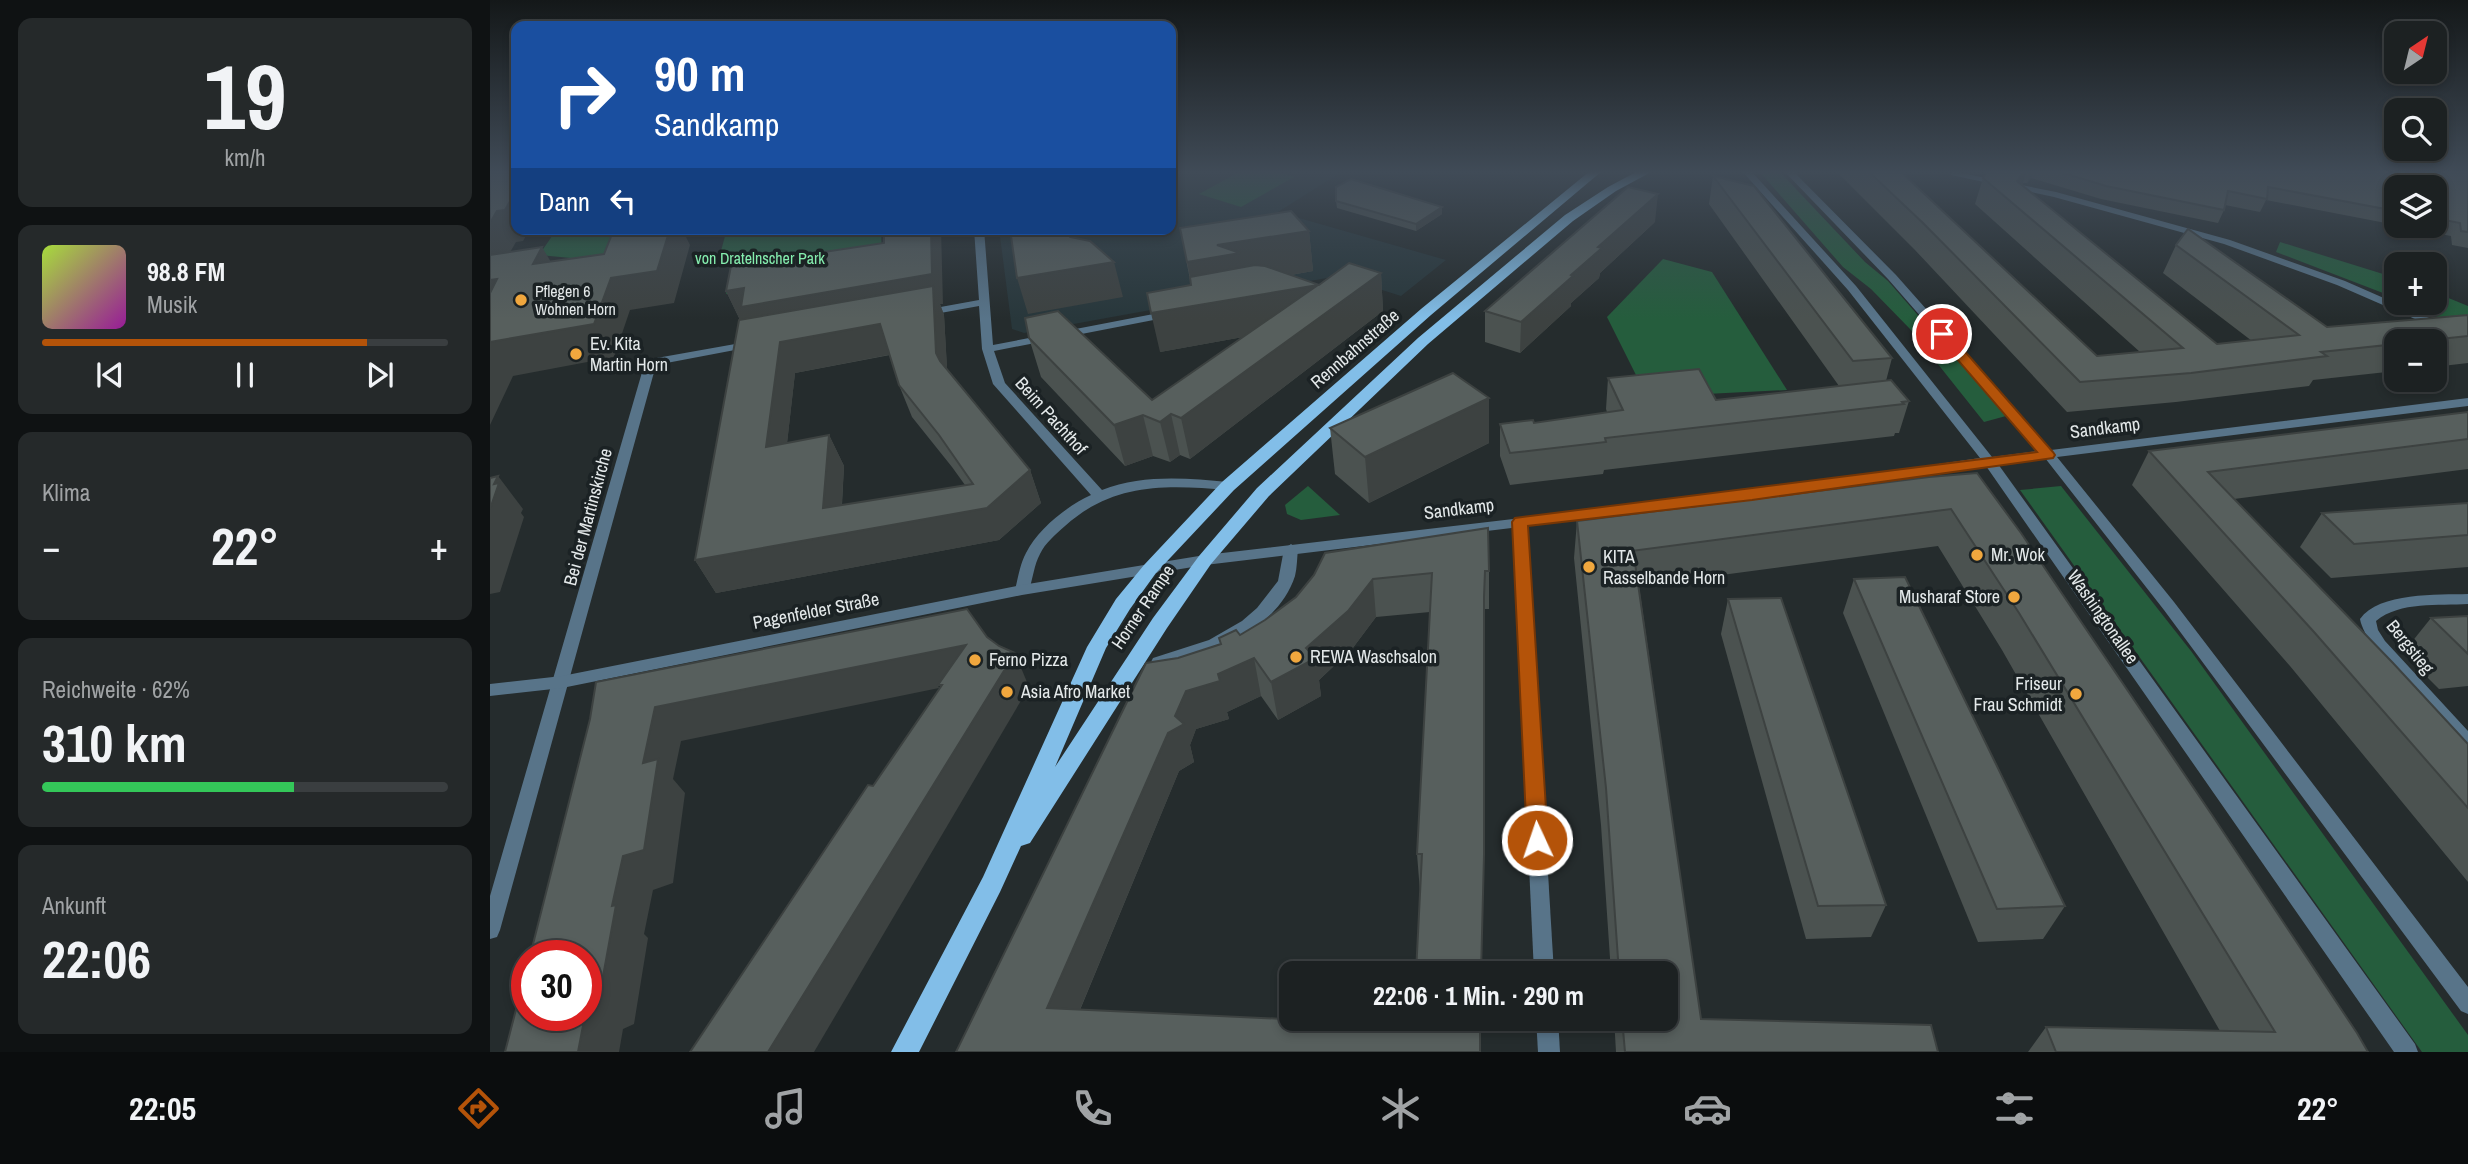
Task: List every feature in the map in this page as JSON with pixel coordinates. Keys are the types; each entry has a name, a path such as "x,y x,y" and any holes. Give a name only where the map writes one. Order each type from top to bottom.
{"main road":[{"name":"Rennbahnstraße","path":"1150,569 1228,486 1426,312 1538,220"},
{"path":"1205,561 1263,492 1393,368 1567,220"},
{"name":"Horner Rampe","path":"992,884 1133,664 1205,561"},
{"name":"Horner Rampe","path":"905,1052 992,884 1097,647 1123,604 1150,569"}],"street":[{"name":"Washingtonallee","path":"1790,220 1852,288 1990,461 2064,561 2407,1052"},
{"path":"1836,220 1892,277 2070,479 2169,606 2468,1004"},
{"path":"2147,220 2227,242 2341,283 2468,339"},
{"name":"Beim Pachthof","path":"979,235 988,349 999,384 1098,494"},
{"path":"905,317 984,302"},
{"path":"988,349 1179,313"},
{"name":"Bei der Martinskirche","path":"490,930 651,362 759,342"},
{"name":"Sandkamp","path":"1205,561 1752,495 1990,461 2468,402"},
{"path":"1022,590 1033,554 1043,540 1062,519 1098,494 1140,484 1197,483 1228,486"},
{"path":"1520,522 1544,961"},
{"path":"1133,664 1162,662 1205,650 1242,630 1267,607 1286,580 1291,549"},
{"name":"Horner Rampe","path":"1150,569 1205,561"},
{"name":"Pagenfelder Straße","path":"490,690 562,682 1022,590 1150,569"},
{"name":"Bergstieg","path":"2468,599 2391,605 2375,611 2368,619 2370,630 2379,645 2468,743"},
{"path":"1548,1031 1549,1052"}],"shaded area":[{"path":"1176,220 1306,220 1446,260 1401,296 1338,276 1024,333 1012,329 1000,235 1176,235"}],"green space":[{"path":"1802,220 1825,220 1865,262 1888,281 2006,416 1984,422 1910,329 1871,289 1843,267"},
{"path":"553,235 675,235 639,240 553,296 571,258 539,255"},
{"name":"von Dratelnscher Park","path":"725,235 881,235 882,266 726,294 732,267 719,258"},
{"path":"2280,242 2384,274 2384,293 2276,252"},
{"path":"1663,259 1712,272 1787,390 1647,397 1607,317"},
{"path":"2447,297 2468,306 2468,331 2433,315 2447,315"},
{"path":"1308,486 1340,515 1301,520 1287,514 1285,505"},
{"path":"2061,486 2191,651 2468,1035 2468,1052 2422,1052 2020,490"}],"building":[{"path":"1232,220 1299,220 1309,231 1217,245 1240,253 1187,262 1180,228"},
{"path":"1402,220 1422,220 1416,224"},
{"path":"1590,220 1628,220 1598,247 1602,248 1571,275 1573,276 1521,322 1485,311"},
{"path":"1746,220 1781,220 1892,358 1853,361"},
{"path":"1920,220 1952,220 2097,356 2183,348 2033,220 2065,220 2217,344 2299,335 2176,245 2188,229 2327,327 2468,315 2468,336 2447,338 2447,329 2384,329 2384,345 2321,352 2327,356 2191,373 2080,382"},
{"path":"2447,220 2468,220 2468,232 2461,231 2460,223"},
{"path":"612,235 668,235 657,271 611,278 594,324 490,342 490,293 497,279 490,280 490,255 542,247 533,264 604,254"},
{"path":"884,235 931,235 932,274 741,307 744,288 726,291 731,266 884,243"},
{"path":"1011,235 1070,235 1090,241 1114,262 1017,278"},
{"path":"1349,263 1381,273 1181,418 1171,414 1160,422 1143,415 1114,425 1029,338 1025,318 1058,311 1152,400 1318,285 1151,313 1147,293 1191,285 1190,277 1255,265 1319,285"},
{"path":"933,286 936,353 940,361 1030,470 987,508 695,560 739,320","holes":["880,324 899,385 939,435 973,484 823,508 829,435 766,447 780,342"]},
{"path":"1699,369 1716,400 1891,380 1909,401 1902,402 1904,404 1605,438 1606,442 1510,453 1500,424 1533,420 1534,423 1623,410 1608,378"},
{"path":"1453,373 1489,398 1365,457 1330,428"},
{"path":"2468,412 2468,439 2208,472 2468,744 2468,808 2314,632 2149,451"},
{"path":"1977,473 2021,533 2212,815 2368,1052 2056,1052 2046,1027 2275,1032 2019,613 1951,509 1631,551 1635,563 1701,1019 1931,1025 1938,1052 1625,1052 1623,1031 1678,1031 1678,961 1618,961 1606,788 1577,521"},
{"path":"498,476 494,484 499,483 490,509 490,478"},
{"path":"2468,503 2468,535 2354,544 2322,513"},
{"path":"1488,528 1489,571 1485,571 1484,597 1481,961 1417,961 1422,854 1417,854 1432,573 1373,579 1348,611 1306,648 1316,658 1271,682 1254,658 1218,674 1220,681 1186,691 1175,716 1184,724 1168,733 1047,1008 1279,1019 1279,1031 1480,1031 1480,1052 956,1052 1146,663 1178,658 1221,644 1219,638 1236,630 1240,635 1265,620 1296,597 1314,575 1325,553"},
{"path":"1905,577 2065,906 1997,909 1854,579"},
{"path":"1781,598 1886,905 1818,906 1728,599"},
{"path":"967,609 987,637 1015,653 768,1052 690,1052 868,785 873,786 942,685 938,685 966,645 655,707 643,763 658,759 644,850 623,856 612,906 616,905 602,982 602,940 534,940 590,719 596,682"},
{"path":"2468,616 2468,654 2431,618"},
{"path":"511,1029 511,1031 582,1031 578,1052 505,1052"}],"place":[{"name":"Pflegen 6 Wohnen Horn","path":"521,300"},
{"name":"Ev. Kita Martin Horn","path":"576,354"},
{"name":"Mr. Wok","path":"1977,555"},
{"name":"KITA Rasselbande Horn","path":"1589,567"},
{"name":"Musharaf Store","path":"2014,597"},
{"name":"REWA Waschsalon","path":"1296,657"},
{"name":"Ferno Pizza","path":"975,660"},
{"name":"Asia Afro Market","path":"1007,692"},
{"name":"Friseur Frau Schmidt","path":"2076,694"}],"route":[{"path":"1537,840 1520,522 1752,495 2048,455 1942,334"}]}
